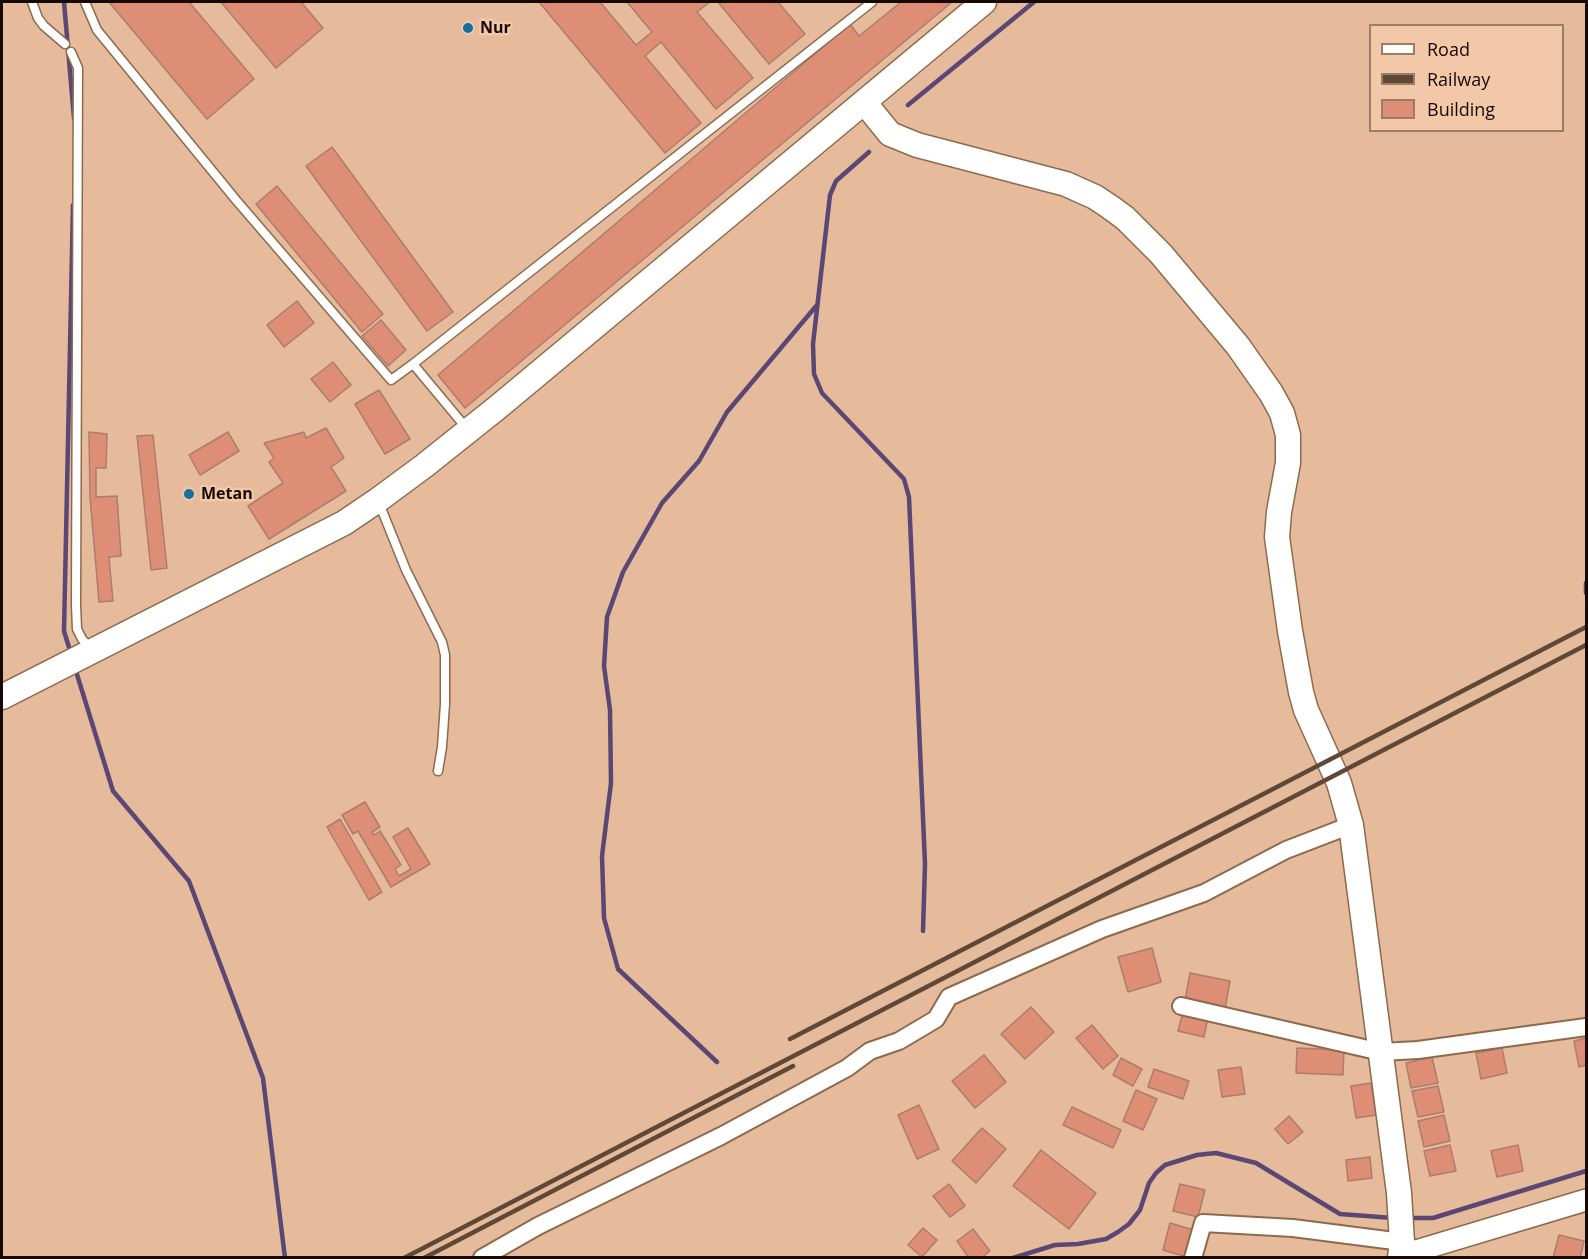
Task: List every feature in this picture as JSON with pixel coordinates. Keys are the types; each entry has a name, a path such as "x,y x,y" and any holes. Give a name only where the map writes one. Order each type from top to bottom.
{"main road":[{"path":"2,697 344,523 378,500 468,430 984,2"},
{"path":"864,102 890,134"},
{"path":"836,126 848,122 860,123 917,145 1066,184 1095,197 1125,218 1161,254 1238,346 1282,413 1288,435 1287,475 1279,512 1277,537 1297,672 1306,710 1339,783 1351,825 1399,1193 1401,1250"}],"street":[{"path":"482,1257 721,1136 847,1068 870,1051 899,1041 936,1019 949,997 1102,929 1204,893 1286,850 1351,825"},
{"path":"1181,1006 1381,1052 1418,1050 1587,1027"},
{"path":"1193,1257 1203,1224 1293,1228 1416,1251 1587,1200"}],"lane":[{"path":"32,2 44,27 64,44"},
{"path":"85,2 97,30 236,200 391,380 872,2"},
{"path":"71,52 78,68 77,629 90,651"},
{"path":"413,364 468,430"},
{"path":"378,500 406,570 442,642 445,655 445,704 438,771"}],"building":[{"path":"109,2 189,2 254,79 207,119"},
{"path":"221,2 301,2 323,28 276,68"},
{"path":"539,2 600,2 636,45 652,32 627,2 710,2 697,12 753,78 716,109 661,42 645,56 701,123 665,153"},
{"path":"718,2 778,2 805,34 769,64"},
{"path":"901,2 952,2 465,408 438,375 850,24 859,36"},
{"path":"332,147 453,312 427,331 306,166"},
{"path":"277,186 383,314 362,332 256,204"},
{"path":"297,301 314,323 284,347 267,325"},
{"path":"381,320 406,350 388,366 362,336"},
{"path":"333,362 351,385 330,402 311,379"},
{"path":"379,390 410,439 385,454 355,404"},
{"path":"326,428 344,458 331,467 346,491 269,539 248,506 283,483 269,462 274,458 264,443 304,432 306,438"},
{"path":"89,432 107,434 106,468 96,468 96,497 117,496 121,556 109,557 113,601 99,602 90,497"},
{"path":"228,432 239,451 200,475 189,455"},
{"path":"153,435 167,568 151,570 137,436"},
{"path":"365,802 380,827 372,832 374,835 380,831 401,865 395,869 399,876 411,869 393,837 408,828 430,864 391,887 358,831 353,834 342,815"},
{"path":"340,819 382,892 369,900 327,827"},
{"path":"1152,948 1161,982 1128,992 1118,957"},
{"path":"1190,973 1230,981 1225,1009 1185,1000"},
{"path":"1031,1007 1054,1032 1025,1059 1001,1034"},
{"path":"1183,1012 1208,1017 1204,1037 1178,1031"},
{"path":"1092,1025 1118,1056 1103,1069 1076,1038"},
{"path":"1586,1038 1586,1065 1579,1067 1574,1041"},
{"path":"1297,1048 1344,1050 1343,1075 1296,1073"},
{"path":"1502,1048 1507,1073 1481,1079 1476,1053"},
{"path":"984,1055 1006,1082 975,1108 952,1081"},
{"path":"1432,1057 1438,1083 1411,1088 1406,1063"},
{"path":"1121,1058 1142,1069 1133,1086 1113,1075"},
{"path":"1241,1067 1245,1094 1222,1097 1218,1070"},
{"path":"1154,1069 1189,1081 1183,1099 1148,1087"},
{"path":"1371,1083 1376,1115 1356,1118 1351,1086"},
{"path":"1438,1086 1444,1112 1418,1117 1412,1091"},
{"path":"1136,1090 1157,1099 1143,1130 1123,1121"},
{"path":"919,1105 939,1149 917,1159 898,1115"},
{"path":"1072,1107 1121,1130 1113,1148 1063,1125"},
{"path":"1444,1115 1450,1141 1424,1147 1418,1121"},
{"path":"1289,1116 1303,1132 1288,1144 1275,1129"},
{"path":"982,1128 1006,1149 976,1183 952,1161"},
{"path":"1450,1145 1456,1171 1430,1176 1424,1151"},
{"path":"1518,1145 1523,1171 1497,1177 1491,1151"},
{"path":"1041,1150 1096,1193 1069,1229 1013,1186"},
{"path":"1370,1157 1372,1178 1348,1181 1346,1160"},
{"path":"949,1184 965,1206 950,1217 933,1196"},
{"path":"1180,1184 1205,1190 1198,1217 1173,1211"},
{"path":"1170,1223 1194,1230 1187,1257 1163,1250"},
{"path":"923,1228 937,1240 922,1257 908,1245"},
{"path":"973,1229 990,1251 981,1258 969,1258 957,1241"},
{"path":"1559,1235 1584,1241 1580,1258 1553,1258"}],"waterway":[{"path":"64,2 74,118"},
{"path":"908,105 1034,2"},
{"path":"869,152 836,181 830,195 813,344 814,374 822,393 904,479 909,497 925,864 923,931"},
{"path":"71,654 64,631 73,205"},
{"path":"717,1062 618,969 604,918 602,856 611,783 610,710 604,666 607,617 623,572 662,503 699,461 727,412 817,305"},
{"path":"1586,583 1586,593"},
{"path":"75,668 113,791 189,881 263,1078 285,1258"},
{"path":"1013,1258 1055,1245 1106,1239 1129,1224 1140,1210 1149,1183 1156,1173 1165,1165 1197,1155 1216,1153 1256,1163 1340,1214 1393,1218"},
{"path":"1407,1218 1433,1218 1586,1171"}],"railway":[{"path":"790,1039 1586,627"},
{"path":"404,1258 1586,645"},
{"path":"424,1258 793,1066"}],"place":[{"name":"Nur","path":"468,28"},
{"name":"Metan","path":"189,494"}]}
